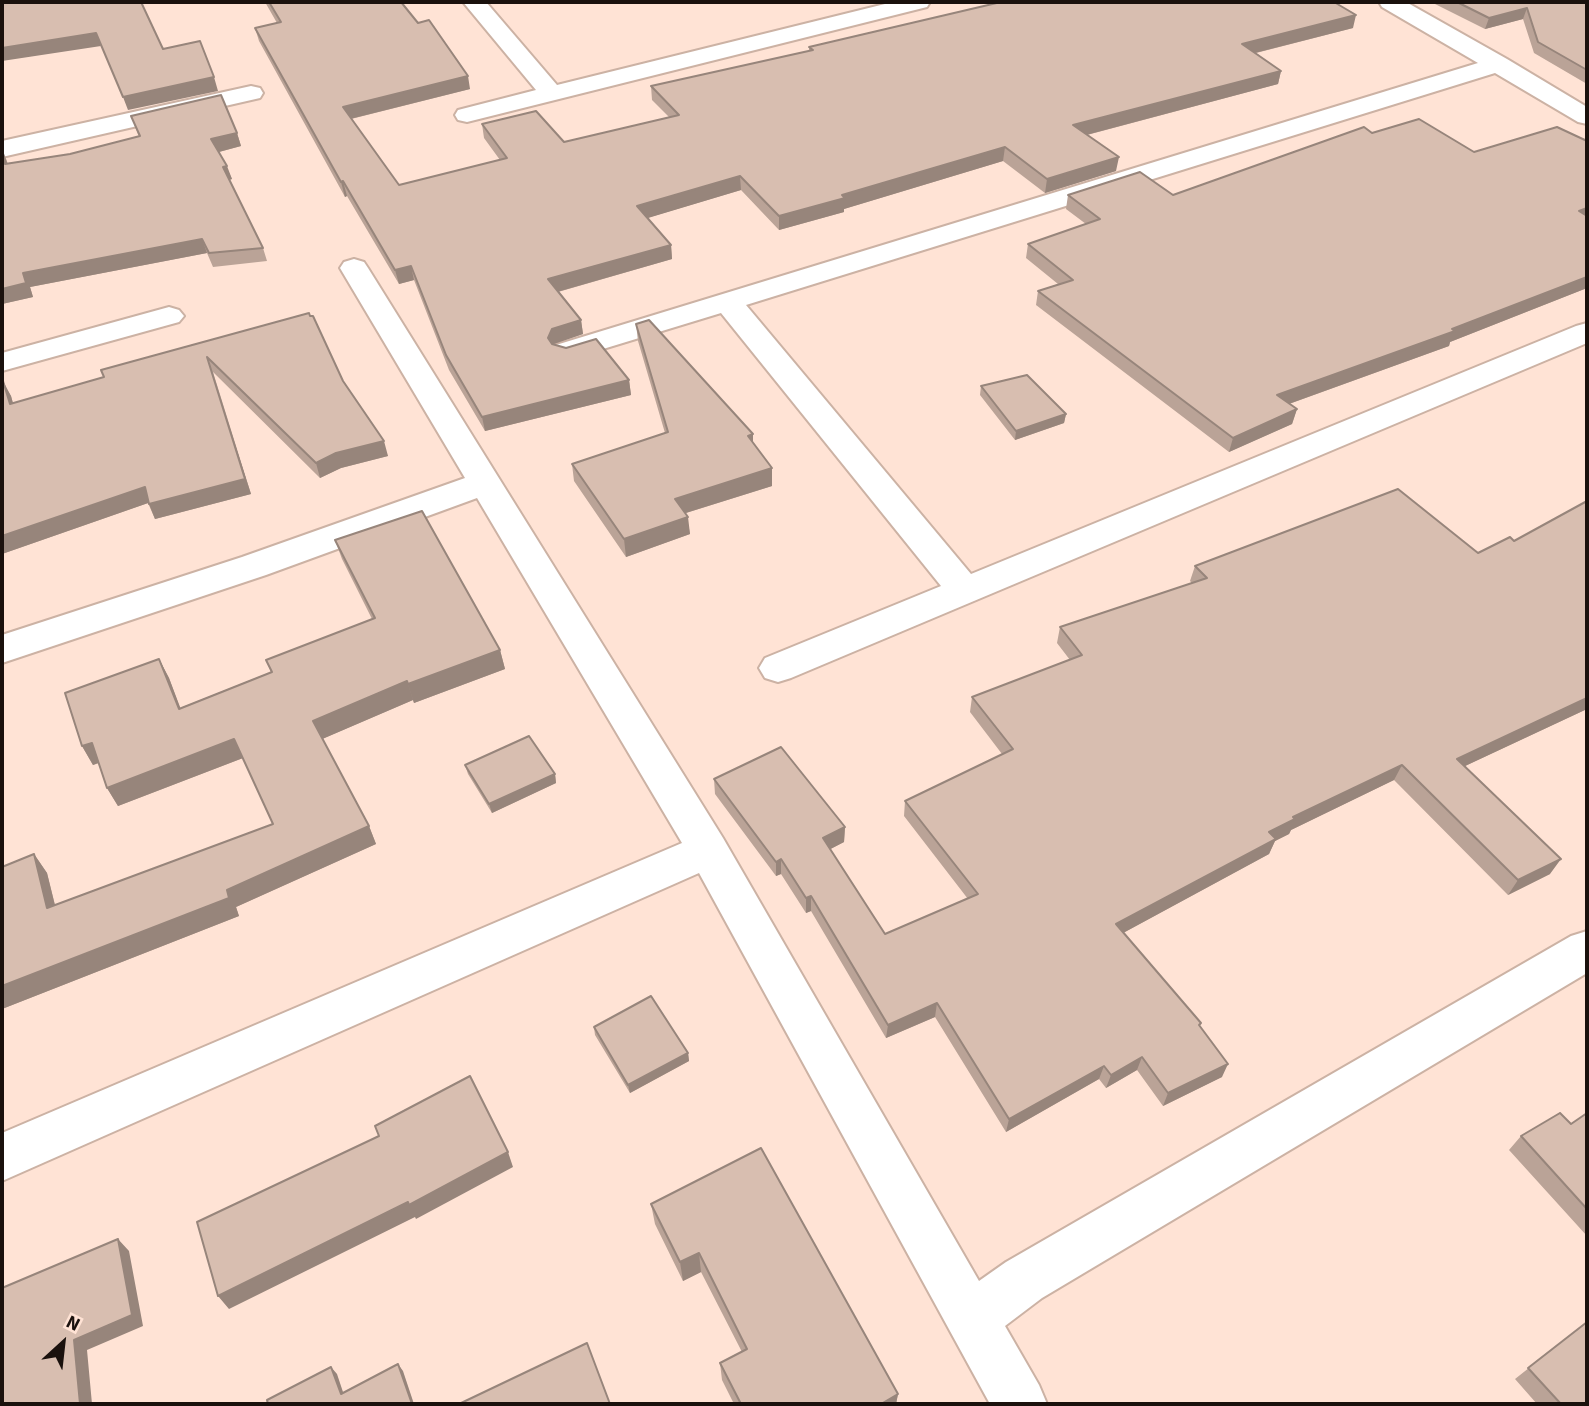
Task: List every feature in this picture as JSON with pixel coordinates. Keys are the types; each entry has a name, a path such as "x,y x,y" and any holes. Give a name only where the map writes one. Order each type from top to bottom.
{"street":[{"path":"474,2 552,94"},
{"path":"467,115 919,2"},
{"path":"1390,2 1587,117"},
{"path":"567,351 1499,64"},
{"path":"2,149 251,93"},
{"path":"354,268 708,850 1020,1404"},
{"path":"728,302 965,592"},
{"path":"2,362 169,316"},
{"path":"778,668 1587,332"},
{"path":"2,649 254,566 485,483"},
{"path":"2,1157 708,850"},
{"path":"970,1319 1024,1280 1587,950"}],"building":[{"path":"2,2 141,2 163,49 200,41 214,77 123,97 96,33 2,48"},
{"path":"269,2 401,2 418,23 429,20 468,76 343,107 399,185 507,158 482,124 536,111 564,142 679,115 651,86 813,50 809,47 1001,2 1334,2 1356,15 1242,44 1281,71 1073,125 1119,157 1047,179 1005,147 779,216 740,176 637,206 671,245 548,279 581,320 552,329 548,338 552,344 566,348 596,339 629,380 482,417 446,355 411,266 395,270 343,181 341,182 255,28 281,22"},
{"path":"1457,2 1587,2 1587,70 1538,42 1527,8 1489,18"},
{"path":"221,95 237,133 211,139 227,166 223,167 263,248 209,253 202,239 23,273 26,283 2,289 2,150 5,164 70,154 140,136 131,116"},
{"path":"1419,119 1474,152 1557,127 1587,141 1587,208 1579,211 1587,216 1587,277 1452,329 1455,331 1277,395 1297,409 1233,438 1038,291 1073,280 1028,244 1100,219 1068,195 1140,172 1173,195 1364,127 1372,133"},
{"path":"309,313 313,316 343,381 384,441 336,453 316,463 207,357 245,479 149,504 145,487 2,536 3,381 10,404 104,377 101,370"},
{"path":"649,320 753,434 748,436 772,468 675,499 688,517 624,539 572,464 668,432 636,324"},
{"path":"1027,375 1066,414 1016,431 981,386"},
{"path":"1398,489 1478,553 1510,537 1514,541 1587,501 1587,698 1457,759 1561,859 1518,880 1402,765 1293,817 1295,819 1269,832 1276,839 1116,924 1201,1023 1199,1025 1228,1064 1168,1093 1142,1057 1111,1075 1104,1066 1009,1119 937,1003 888,1025 811,896 806,898 781,859 776,862 714,779 781,747 845,827 823,838 885,934 978,894 905,801 1013,749 972,697 1082,655 1060,627 1207,578 1195,566"},
{"path":"422,511 500,650 408,684 407,681 313,721 369,826 227,890 229,898 2,986 2,867 34,854 47,908 273,824 234,739 107,788 92,743 82,746 65,693 159,659 179,709 272,672 266,660 375,618 335,540"},
{"path":"529,736 555,774 489,804 465,765"},
{"path":"651,996 688,1053 628,1085 594,1027"},
{"path":"470,1076 508,1152 409,1205 408,1202 218,1296 197,1222 379,1136 375,1126"},
{"path":"1560,1113 1571,1124 1587,1113 1587,1209 1521,1136"},
{"path":"761,1148 898,1394 881,1404 741,1404 720,1363 747,1349 699,1253 680,1262 651,1204"},
{"path":"118,1239 132,1315 74,1340 80,1404 2,1404 2,1288"},
{"path":"1587,1322 1587,1404 1561,1404 1528,1368"},
{"path":"587,1343 610,1404 459,1404"},
{"path":"398,1364 412,1404 268,1404 267,1400 331,1367 341,1394"}]}
